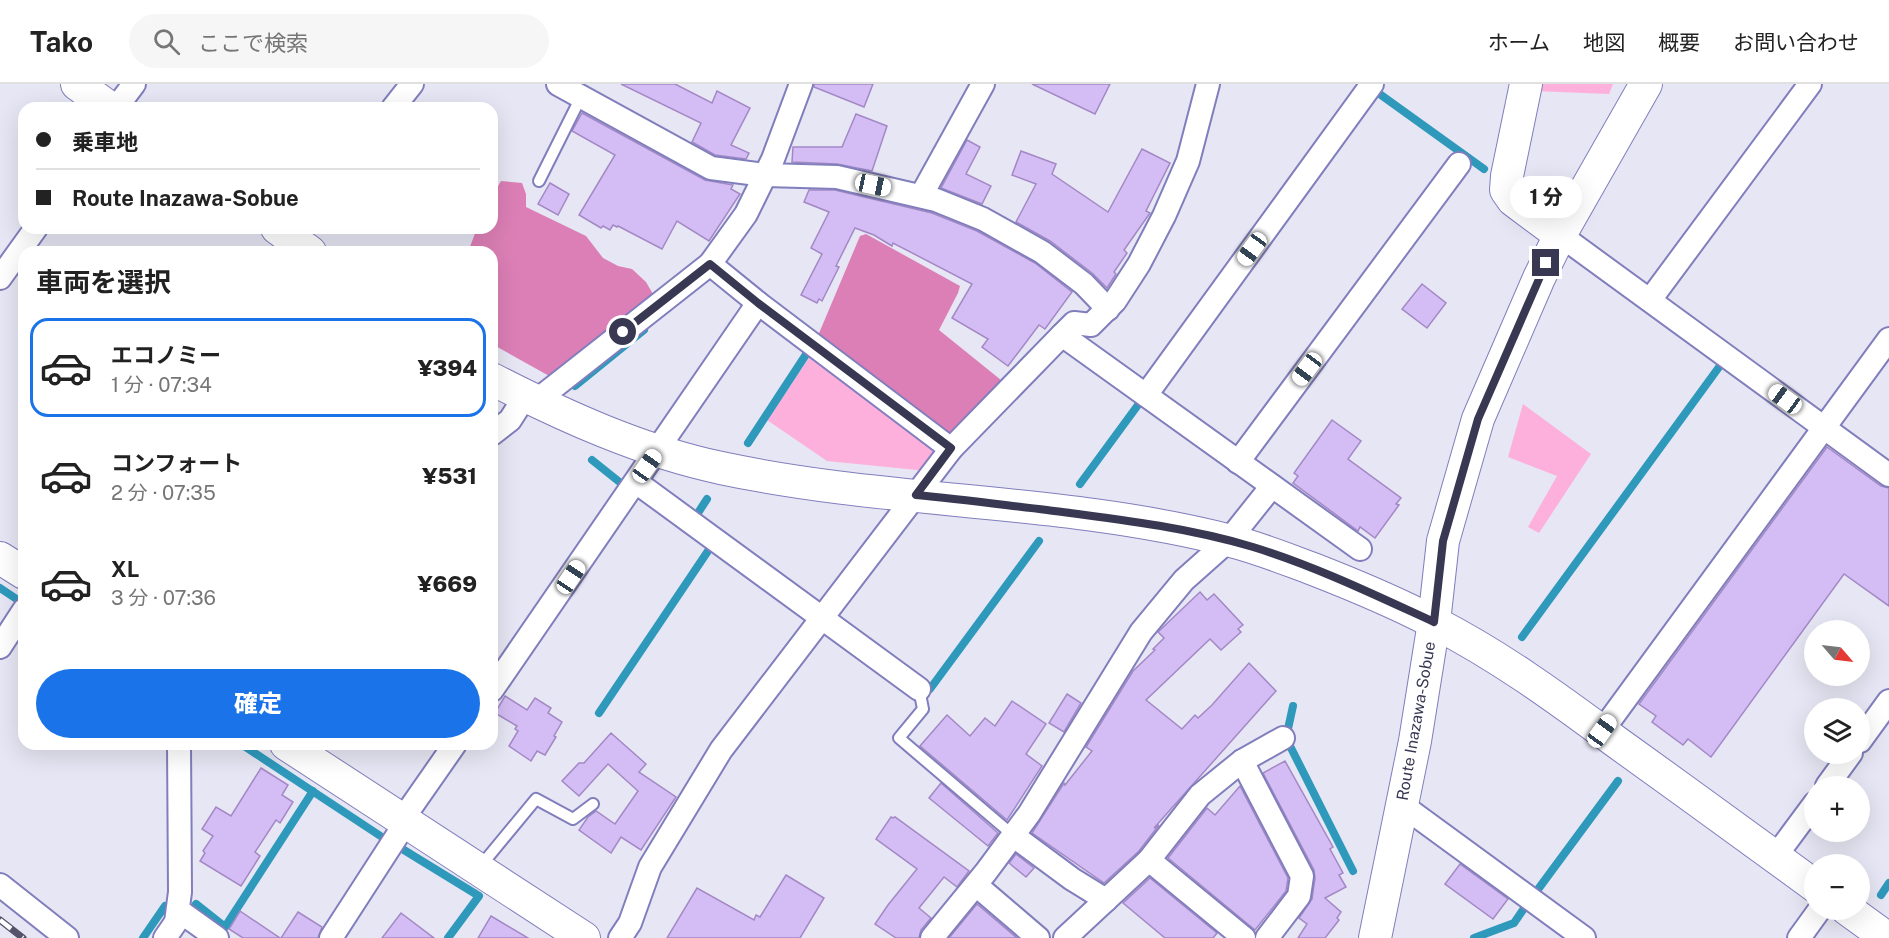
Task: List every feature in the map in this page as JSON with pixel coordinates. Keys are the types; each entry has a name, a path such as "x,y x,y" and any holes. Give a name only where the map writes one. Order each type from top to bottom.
{"street":[{"path":"77,84 102,102"},
{"path":"120,102 134,84"},
{"path":"398,102 412,84"},
{"path":"558,84 711,168 765,175 837,177 936,200 983,219 1042,252 1084,284 1108,309"},
{"path":"498,430 531,398 710,264 746,214 773,159 801,84"},
{"path":"921,196 983,84"},
{"path":"620,938 630,923 650,867 721,750 951,448 1074,323 1090,325 1115,301 1164,216 1188,161 1208,84"},
{"path":"1146,395 1372,84"},
{"path":"1526,84 1507,176 1506,190 1513,200 1889,475"},
{"name":"Route Inazawa-Sobue","path":"1375,938 1415,741 1434,622 1443,541 1478,419 1560,235 1646,84"},
{"path":"1650,300 1810,84"},
{"path":"1238,462 1459,164"},
{"path":"0,278 18,253"},
{"path":"710,264 758,303 951,448"},
{"path":"498,681 758,303"},
{"path":"1062,335 1360,549"},
{"path":"1602,731 1889,339"},
{"path":"498,382 634,443 718,468 798,483 1157,525 1257,548 1341,580 1434,622 1534,683 1804,878"},
{"path":"636,482 919,689"},
{"path":"932,938 1014,836 1141,632 1184,580 1229,540 1272,486"},
{"path":"0,558 18,569"},
{"path":"0,647 18,619"},
{"path":"1870,727 1889,701"},
{"path":"1065,938 1149,860 1200,795 1242,761 1283,738"},
{"path":"165,938 176,922 180,892 179,750"},
{"path":"295,750 584,938"},
{"path":"331,938 451,750"},
{"path":"1242,761 1302,876 1299,896 1267,938"},
{"path":"1402,805 1584,938"},
{"path":"1775,857 1804,817"},
{"path":"1014,836 1072,879 1106,900"},
{"path":"1149,860 1244,938"},
{"path":"0,885 67,938"},
{"path":"976,885 1038,938"},
{"path":"178,909 218,938"},
{"path":"1798,938 1812,920"},
{"path":"1862,920 1887,938"}],"lane":[{"path":"539,182 581,97"},
{"path":"919,689 923,709 899,738 1014,836"},
{"path":"478,869 536,799 573,819 592,804"}],"shaded area":[{"path":"1536,84 1613,84 1609,94 1534,91"},
{"path":"501,181 522,183 526,194 526,207 586,236 603,258 618,266 632,269 646,282 653,294 551,377 498,347 498,246 470,246 475,234 498,234 498,186"},
{"path":"866,234 960,286 939,330 1001,380 952,432 944,432 817,338 860,236"},
{"path":"813,352 942,450 927,471 827,461 767,420"},
{"path":"1523,404 1591,454 1539,533 1528,527 1557,476 1508,457"}],"building":[{"path":"621,84 675,84 712,103 717,91 750,108 731,145 749,153 746,159 715,155 692,142 701,123"},
{"path":"814,84 873,84 864,107 814,87"},
{"path":"1032,84 1110,84 1095,114"},
{"path":"582,113 705,180 733,185 731,189 740,194 709,241 677,221 662,249 618,226 613,225 610,230 603,226 601,228 579,215 615,155 572,131"},
{"path":"856,114 887,126 872,171 837,164 792,162 793,147 842,147"},
{"path":"967,140 980,147 966,174 991,186 982,204 941,188"},
{"path":"1142,149 1170,163 1146,211 1150,213 1124,250 1127,253 1114,272 1116,274 1107,288 1092,273 1050,241 1016,222 1036,184 1012,175 1021,151 1056,164 1052,174 1108,212"},
{"path":"550,183 569,194 558,215 538,204"},
{"path":"809,190 835,190 932,213 977,231 1035,263 1072,292 1045,329 1039,325 1008,366 982,347 988,339 952,318 972,284 893,243 892,246 874,235 855,228 822,301 819,299 817,303 801,295 822,254 811,248 829,212 804,202"},
{"path":"1422,284 1446,303 1427,328 1402,309"},
{"path":"1332,420 1361,441 1348,459 1401,498 1396,504 1399,505 1375,538 1360,527 1358,531 1293,483 1298,476 1294,473"},
{"path":"1827,447 1881,486 1889,488 1889,606 1844,574 1811,620 1804,620 1804,629 1711,757 1688,739 1683,745 1652,722 1656,716 1639,704"},
{"path":"1200,592 1207,600 1214,594 1243,625 1238,629 1241,632 1221,650 1210,639 1146,700 1182,729 1195,715 1198,718 1212,705 1249,663 1276,691 1154,828 1159,825 1139,851 1104,883 1032,833 1064,783 1065,785 1092,751 1086,747 1133,671 1164,638 1158,632"},
{"path":"1067,694 1081,703 1064,732 1049,723"},
{"path":"505,696 527,710 535,698 551,708 548,713 562,722 545,755 537,751 531,761 509,746 518,731 515,729 517,726 498,715 498,708"},
{"path":"1012,701 1046,724 1026,754 1042,766 1007,820 920,746 947,715 970,736 985,718 995,726"},
{"path":"611,733 646,764 639,772 676,797 641,850 621,837 611,853 579,830 588,817 596,811 615,824 638,791 608,764 579,796 562,781 579,763 584,763"},
{"path":"1285,761 1333,847 1330,849 1343,873 1339,875 1346,887 1325,898 1341,912 1337,918 1339,920 1325,938 1298,938 1307,924 1299,918 1312,899 1314,870 1263,773"},
{"path":"261,768 288,785 282,795 293,802 280,823 276,820 255,852 260,856 241,886 200,861 205,853 203,851 213,836 202,829 216,807 231,816"},
{"path":"941,783 998,833 988,846 929,798"},
{"path":"1240,786 1288,878 1286,891 1255,930 1168,858 1207,808 1215,815"},
{"path":"891,817 895,817 969,871 957,887 944,877 919,908 931,918 921,930 919,938 896,938 875,924 917,869 876,839"},
{"path":"1016,854 1034,868 1026,877 1009,863"},
{"path":"1460,864 1508,899 1493,919 1445,884"},
{"path":"786,875 824,898 800,938 667,938 697,888 754,920 756,915 760,917"},
{"path":"1150,878 1217,933 1213,938 1165,938 1123,903"},
{"path":"977,904 1017,938 949,938"},
{"path":"240,911 280,938 243,938 229,929"},
{"path":"298,912 322,927 318,938 281,938"},
{"path":"401,913 434,938 382,938"},
{"path":"491,916 528,938 478,938"}],"waterway":[{"path":"1381,95 1484,169"},
{"path":"575,386 644,330"},
{"path":"748,443 807,353"},
{"path":"1522,637 1722,363"},
{"path":"1080,484 1138,405"},
{"path":"592,460 622,484"},
{"path":"696,516 707,499"},
{"path":"930,689 1039,541"},
{"path":"599,713 710,548"},
{"path":"0,588 15,598"},
{"path":"1293,706 1286,738 1353,871"},
{"path":"250,750 385,839"},
{"path":"1539,888 1618,781"},
{"path":"196,904 225,927 313,791"},
{"path":"399,847 479,896 448,938"},
{"path":"1881,895 1889,883"},
{"path":"1474,938 1514,923 1527,904"},
{"path":"143,938 165,906"}],"railway":[{"path":"0,920 23,938"}],"route":[{"path":"623,332 710,264 758,303 951,448 916,495 1157,525 1229,540 1257,548 1341,580 1434,622 1443,541 1478,419 1546,263"}]}
